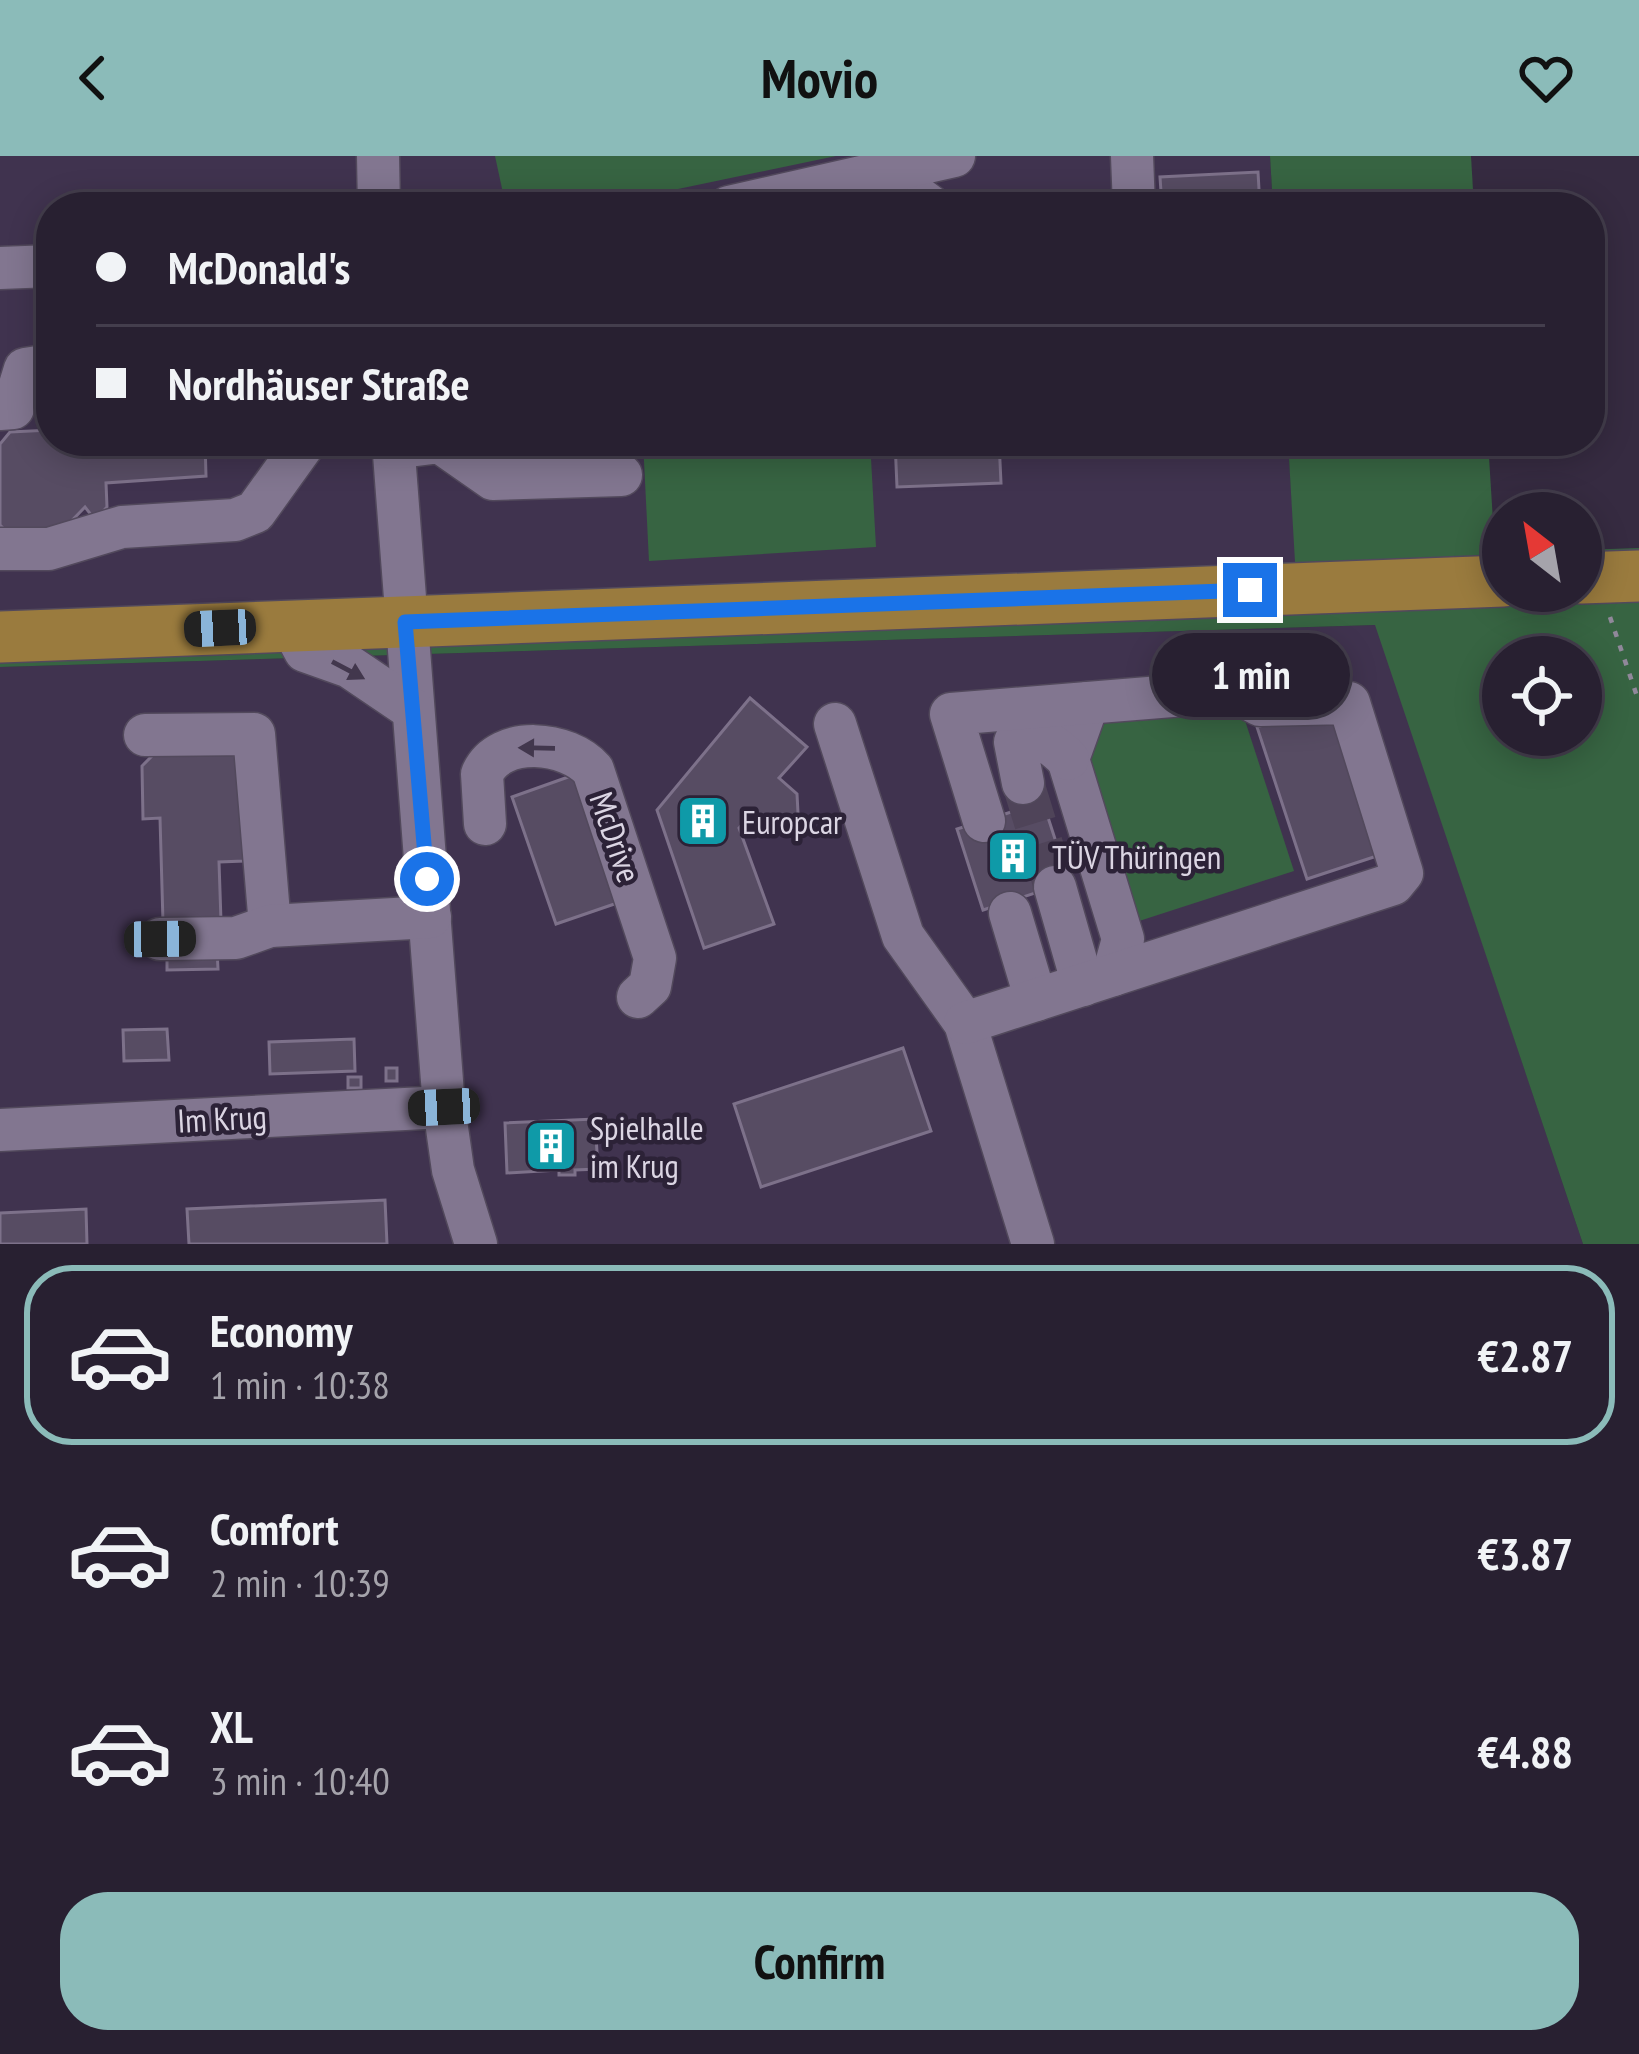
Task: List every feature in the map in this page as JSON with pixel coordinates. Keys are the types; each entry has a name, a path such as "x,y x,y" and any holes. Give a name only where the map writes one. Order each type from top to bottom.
{"main road":[{"path":"0,638 1482,582"}],"street":[{"path":"378,156 379,192"},
{"path":"798,192 954,156"},
{"path":"1132,156 1133,192"},
{"path":"885,173 911,192"},
{"path":"0,268 36,267"},
{"path":"0,409 13,408 25,369 36,367"},
{"path":"0,549 49,549 122,526 235,520 255,512 295,456"},
{"path":"394,456 444,1107 453,1169 476,1244"},
{"path":"461,456 494,478 621,476"},
{"path":"292,627 305,651 350,667 412,709"},
{"path":"965,1024 1394,884 1402,862 1349,703 1260,705 1234,691 950,714 984,820"},
{"path":"1068,759 1088,703"},
{"path":"835,724 903,936 965,1024 1034,1244"},
{"path":"145,735 254,734 270,926"},
{"path":"1023,783 1013,753 1015,742 1026,735 1038,736 1068,759 1124,939 1098,980"},
{"name":"McDrive","path":"485,824 482,774 498,754 511,748 563,749 580,756 593,770 650,940 655,974 638,997"},
{"path":"1054,887 1098,980"},
{"path":"1010,914 1036,1000"},
{"path":"160,939 236,938 270,926 430,917"},
{"name":"Im Krug","path":"0,1130 444,1107"}],"path":[{"path":"1605,577 1639,703"}],"shaded area":[{"path":"0,156 1270,156 1272,192 36,192 36,456 1289,456 1296,562 0,613"},
{"path":"1376,625 1583,1244 0,1244 0,667"}],"green space":[{"path":"495,156 836,156 664,192 503,192"},
{"path":"1270,156 1471,156 1473,192 1272,192"},
{"path":"644,456 871,456 876,547 649,561"},
{"path":"1289,456 1489,456 1491,492 1482,492 1482,612 1602,612 1602,549 1639,548 1639,1244 1583,1244 1375,625 0,667 0,613 1295,562"},
{"path":"1239,702 1294,871 1133,923 1082,761 1107,710"}],"building":[{"path":"1258,172 1259,192 1161,192 1160,177"},
{"path":"36,431 36,456 205,456 206,476 106,483 107,507 95,520 85,507 55,538 15,540 0,525 0,444 10,432"},
{"path":"504,456 575,456 504,459"},
{"path":"896,456 1000,456 1001,483 897,487"},
{"name":"Europcar","path":"750,698 807,747 779,778 797,794 798,813 786,826 767,828 750,815 739,828 774,924 704,948 657,810"},
{"path":"1344,715 1389,852 1307,879 1257,727 1285,718"},
{"path":"229,749 242,765 244,861 219,862 221,921 163,922 160,818 143,819 142,766 157,751"},
{"path":"585,771 629,899 556,924 512,797"},
{"name":"TÜV Thüringen","path":"1043,802 1069,882 983,910 957,829"},
{"path":"217,949 218,969 167,970 167,950"},
{"path":"167,1029 169,1060 124,1061 123,1030"},
{"path":"354,1039 355,1071 270,1074 269,1042"},
{"path":"903,1048 931,1131 761,1187 734,1104"},
{"path":"386,1068 397,1068 397,1081 386,1081"},
{"path":"348,1077 361,1077 361,1088 348,1088"},
{"name":"Spielhalle im Krug","path":"595,1119 598,1169 575,1170 575,1175 559,1175 559,1170 507,1173 505,1123"},
{"path":"385,1200 387,1244 189,1244 187,1209"},
{"path":"86,1209 87,1244 0,1244 0,1213"}],"tunnel":[{"path":"1023,783 1055,887"}],"place":[{"name":"Europcar","path":"703,821"},
{"name":"TÜV Thüringen","path":"1013,856"},
{"name":"Spielhalle im Krug","path":"551,1146"}],"route":[{"path":"427,879 405,622 1250,590"}]}
